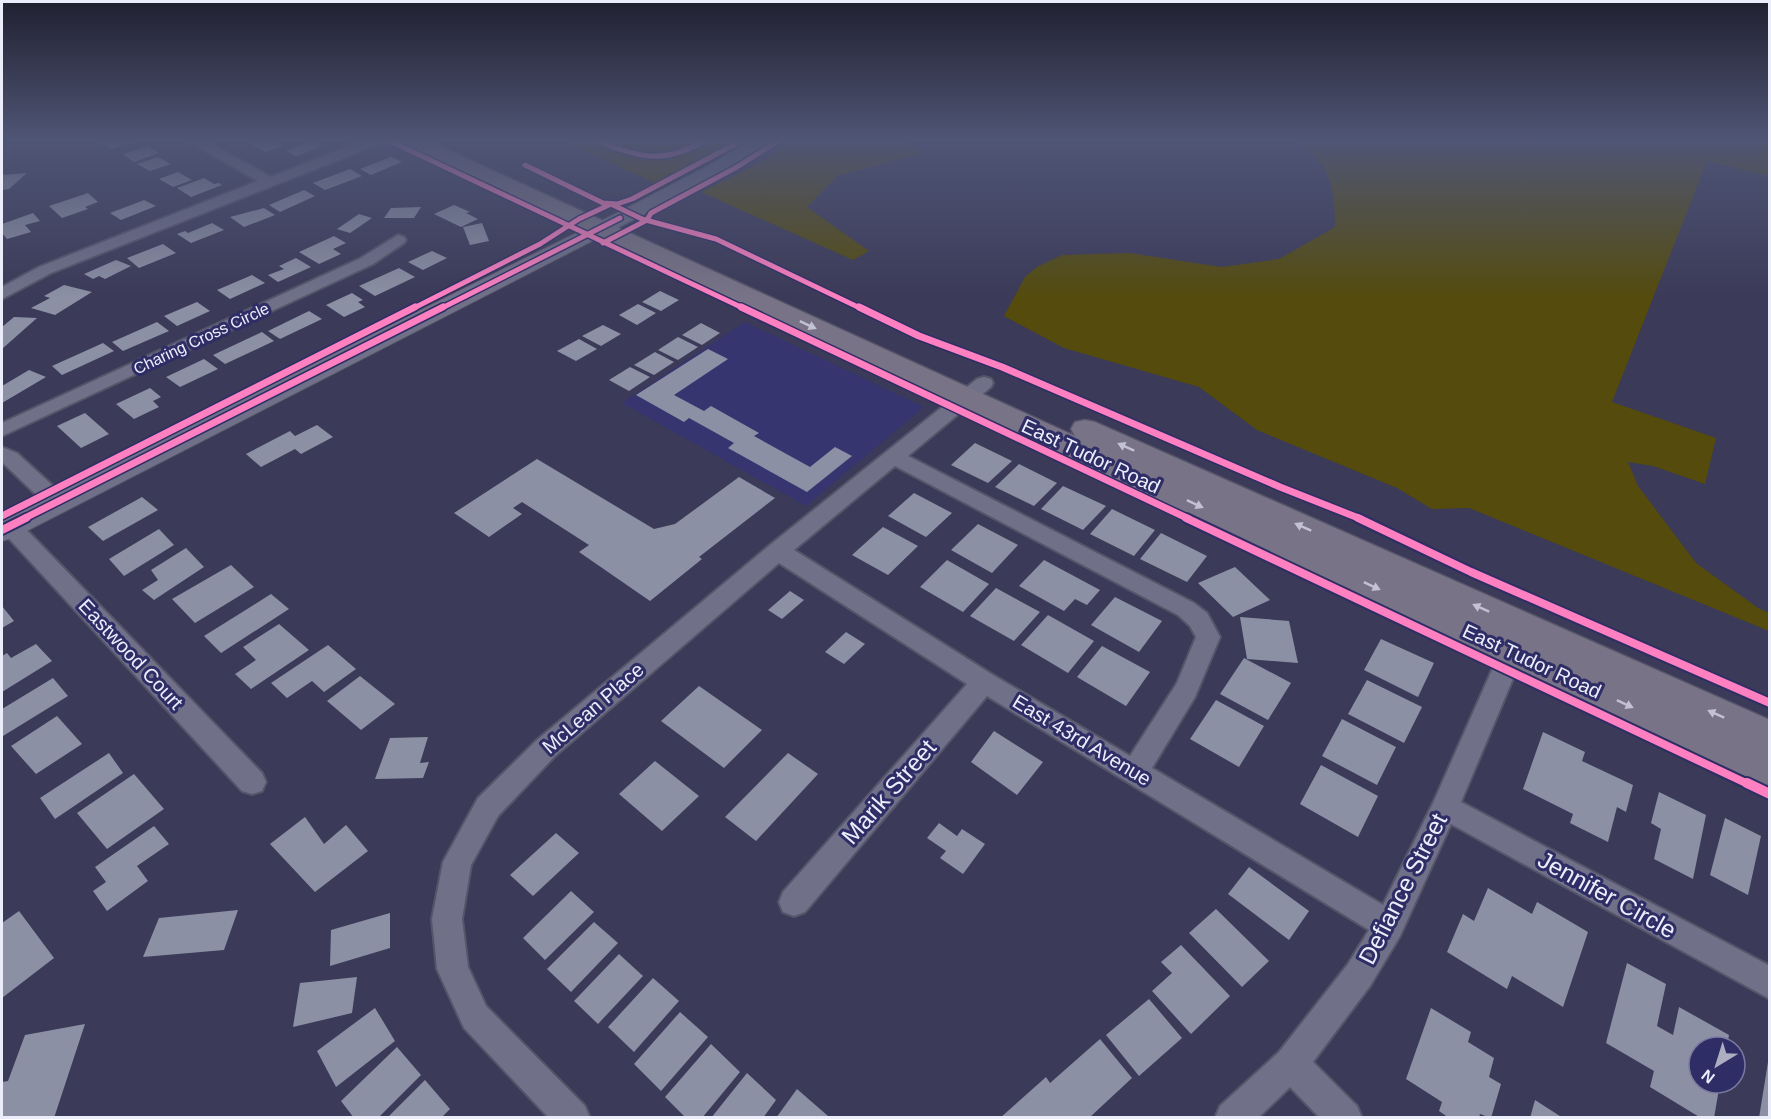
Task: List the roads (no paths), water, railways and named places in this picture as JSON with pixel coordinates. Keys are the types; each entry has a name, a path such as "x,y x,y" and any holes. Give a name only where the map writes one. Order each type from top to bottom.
{"main road":[{"name":"East Tudor Road","path":"538,193 610,223 1518,639 1770,771"},
{"name":"East Tudor Road","path":"552,193 610,223"},
{"name":"East Tudor Road","path":"1518,639 1770,738"}],"street":[{"path":"2,294 45,270 237,193"},
{"path":"6,528 669,193"},
{"name":"Charing Cross Circle","path":"2,430 367,261 398,240"},
{"name":"McLean Place","path":"573,1118 475,1017 453,969 447,919 457,862 488,807 546,748 778,551 975,391"},
{"path":"2,454 10,458 56,501"},
{"path":"894,457 1186,609 1199,621 1208,637 1200,666 1187,692 1136,771"},
{"name":"Eastwood Court","path":"6,528 252,782"},
{"name":"East 43rd Avenue","path":"778,551 984,682 1136,771 1389,925"},
{"name":"Defiance Street","path":"1232,1118 1291,1064 1359,975 1389,925 1445,807 1518,639"},
{"name":"Marik Street","path":"794,902 984,682"},
{"name":"Jennifer Circle","path":"1445,807 1770,983"},
{"path":"1291,1064 1345,1118"}]}
